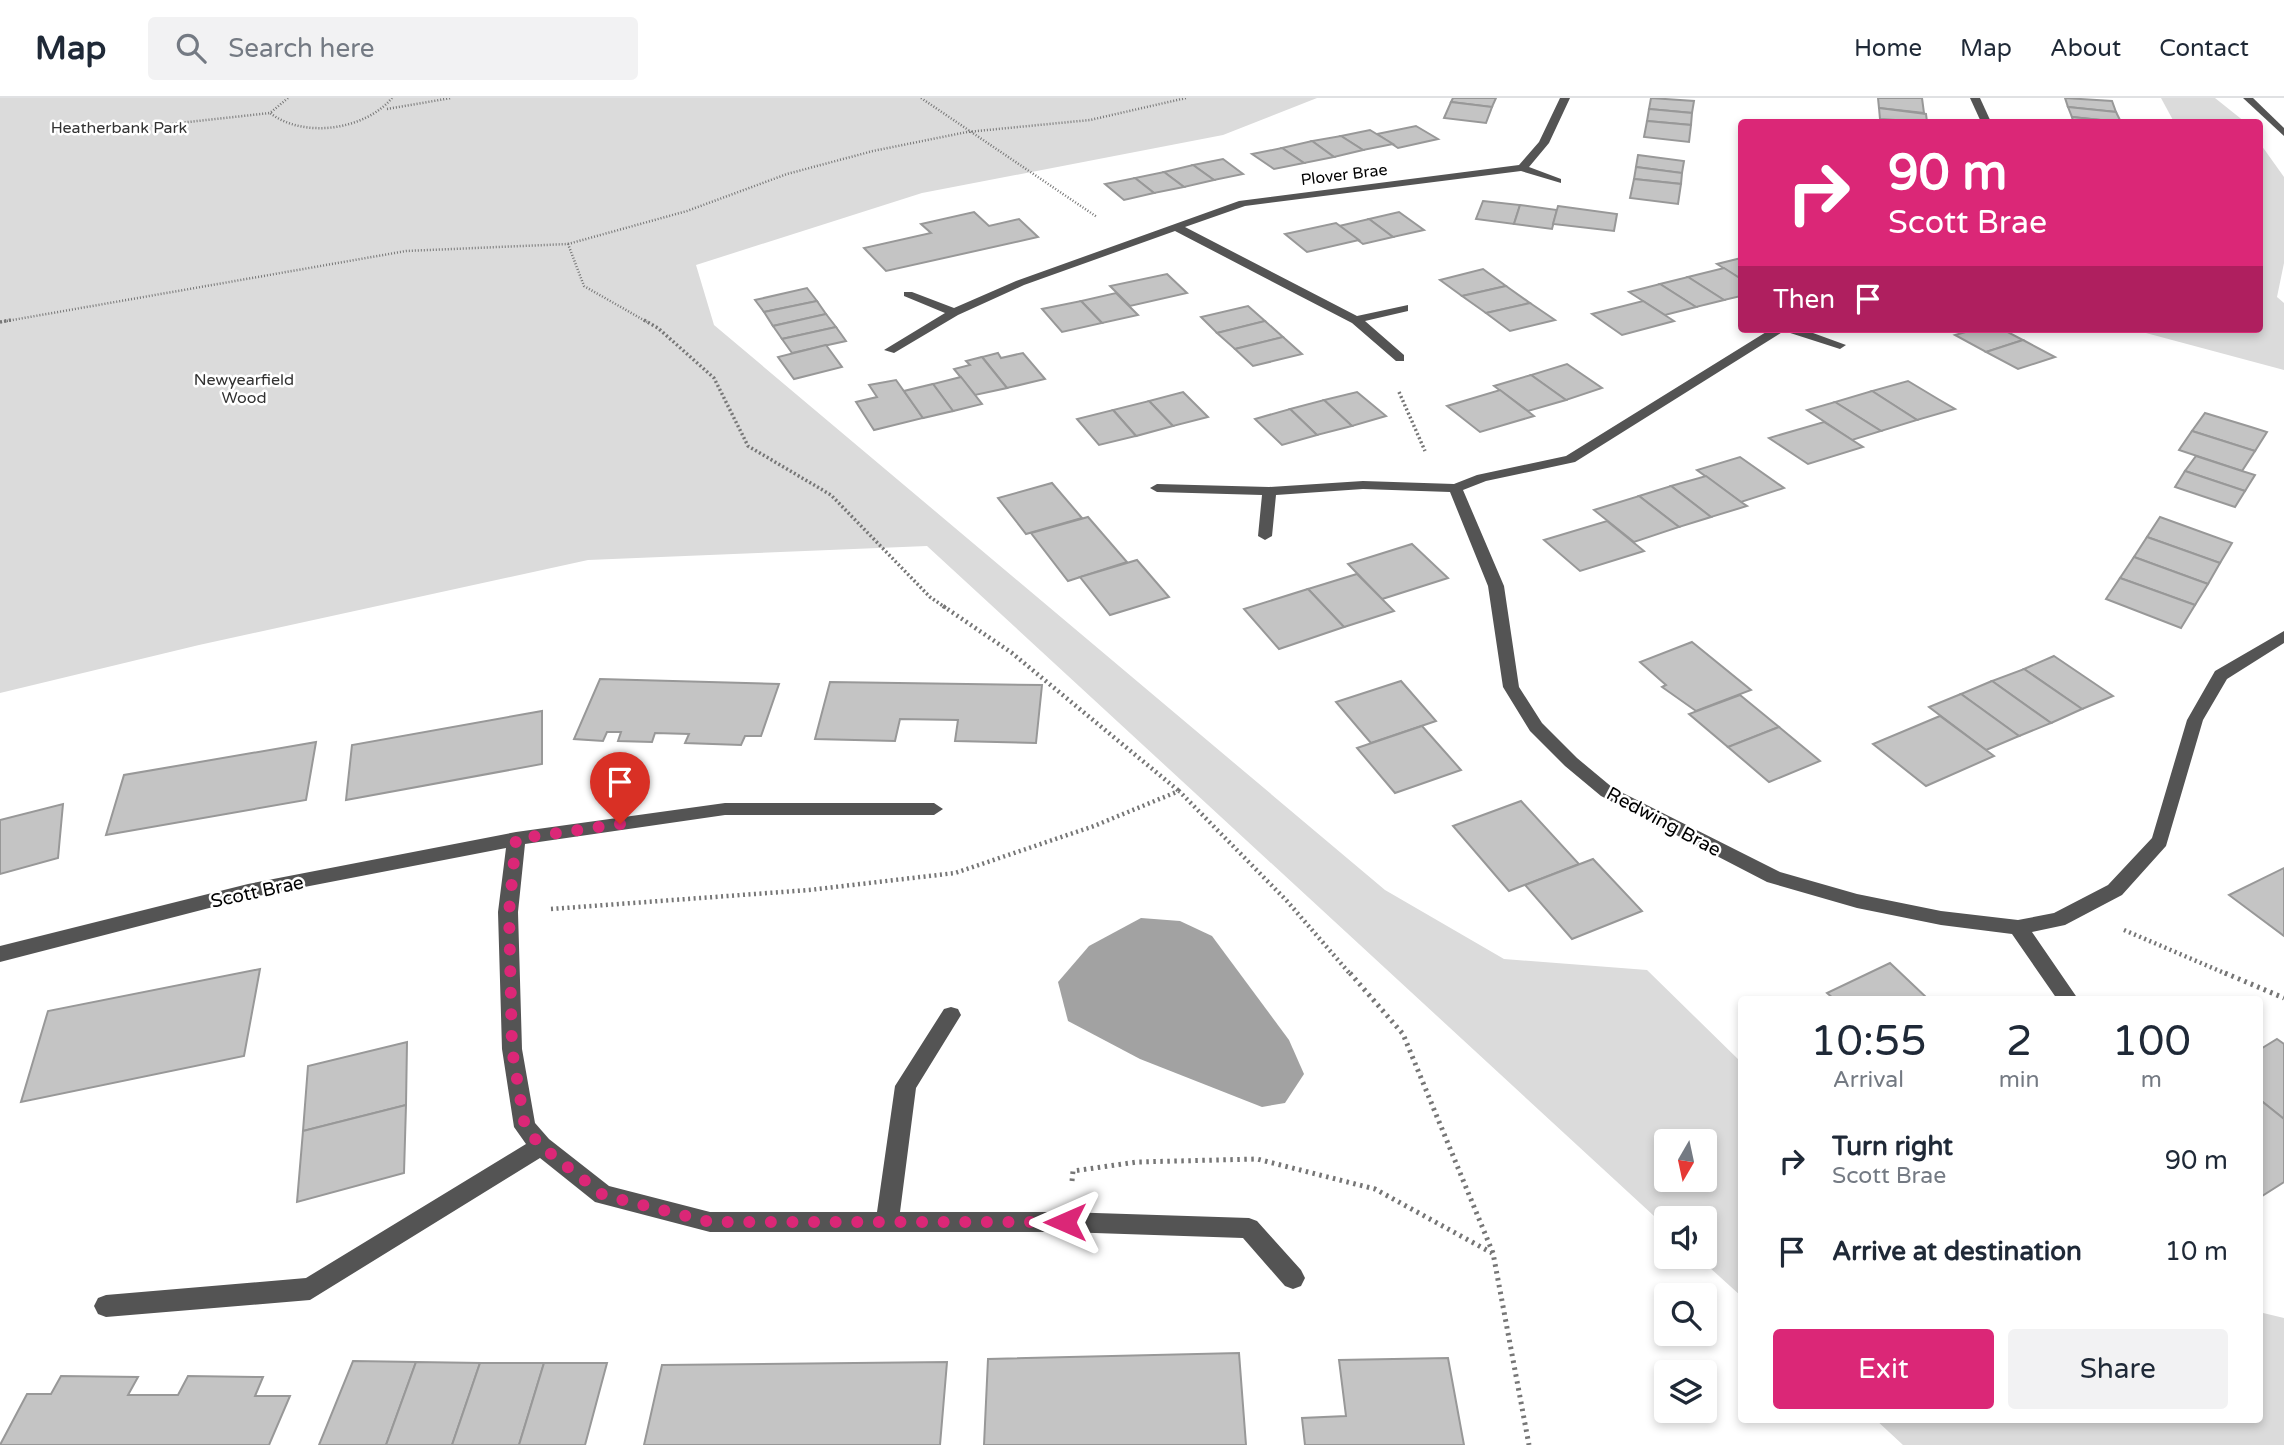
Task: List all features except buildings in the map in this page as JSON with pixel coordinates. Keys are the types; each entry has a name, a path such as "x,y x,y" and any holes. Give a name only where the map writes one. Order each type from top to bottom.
{"street":[{"path":"1521,168 1544,143 1565,98"},
{"path":"1975,98 1985,119"},
{"path":"2248,98 2272,118 2284,133"},
{"path":"2268,99 2272,118"},
{"name":"Plover Brae","path":"890,350 954,312 1130,241 1242,204 1521,168 1557,181"},
{"path":"1174,226 1356,320 1400,358"},
{"path":"908,294 954,312"},
{"path":"1356,320 1404,308"},
{"path":"1157,488 1269,491 1363,485 1447,488 1570,459 1773,333"},
{"path":"1802,333 1840,345"},
{"name":"Redwing Brae","path":"1447,488 1496,586 1511,687 1536,727 1607,792 1774,877 1857,901 1929,915 2018,927 2058,920 2115,890 2160,841 2195,720 2221,675 2284,636"},
{"path":"1265,536 1269,491"},
{"name":"Scott Brae","path":"0,954 248,891 516,839 724,808 934,809"},
{"path":"516,839 509,912 512,1049 525,1127 541,1146 603,1195 710,1222 1065,1222 1249,1228 1293,1278"},
{"path":"2018,927 2066,996"},
{"path":"887,1222 906,1086 951,1015"},
{"path":"106,1306 310,1289 541,1146"}],"path":[{"path":"125,129 270,113 288,98"},
{"path":"386,109 392,98"},
{"path":"270,113 278,122 298,127 331,126 365,119 386,109 451,98"},
{"path":"921,98 943,110 967,132 1130,241"},
{"path":"0,322 406,251 568,244 687,211 787,174 873,150 967,132 1090,120 1186,98"},
{"path":"568,244 584,286 658,328 714,378 748,446 831,495 930,597 1012,653 1179,791 1287,901 1403,1034 1493,1253 1529,1445"},
{"path":"1400,358 1391,374 1447,488"},
{"path":"509,912 809,890 955,873 1094,826 1179,791"},
{"path":"2076,910 2284,998"},
{"path":"1065,1222 1073,1171 1137,1162 1257,1160 1374,1189 1493,1253"}],"green space":[{"name":"Newyearfield Wood","path":"0,98 1317,98 1223,135 922,193 696,265 714,325 1385,890 1504,959 1647,970 1738,1059 1738,1293 1711,1269 1717,1269 1717,1206 1654,1206 1654,1216 927,546 588,560 199,645 0,693"},
{"path":"2161,98 2215,98 2241,119 2172,119"},
{"path":"2263,148 2284,177 2284,263 2277,297 2284,303 2284,370 2146,333 2263,333"},
{"path":"2263,1313 2284,1318 2284,1445 1903,1445 1879,1423 2263,1423"}],"shaded area":[{"path":"1141,918 1180,921 1212,936 1289,1040 1304,1074 1285,1103 1262,1107 1140,1059 1068,1021 1058,982 1089,946"}],"route":[{"path":"620,824 516,839 509,912 512,1049 525,1127 541,1146 603,1195 710,1222 1065,1222"}],"park label":[{"name":"Heatherbank Park","path":"119,127"}]}
